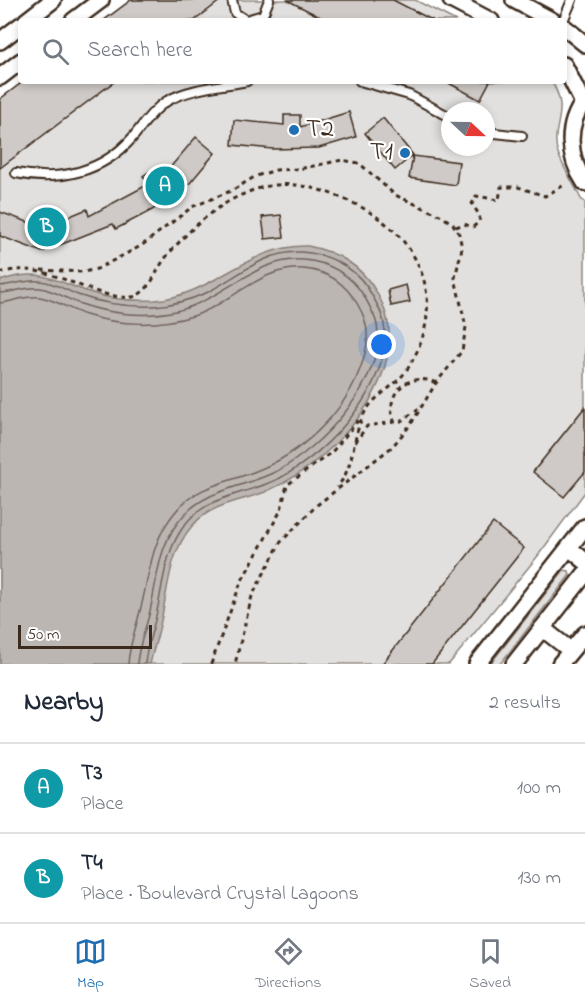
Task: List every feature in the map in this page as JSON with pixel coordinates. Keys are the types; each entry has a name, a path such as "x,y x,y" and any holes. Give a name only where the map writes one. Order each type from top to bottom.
{"street":[{"path":"30,18 53,0"},
{"path":"78,18 101,0"},
{"path":"451,0 484,18"},
{"path":"514,0 547,18"},
{"path":"0,41 18,27"},
{"path":"567,29 585,44"},
{"path":"0,77 18,63"},
{"path":"567,70 584,101 574,118 571,136 571,154 582,179"},
{"path":"477,664 585,527"},
{"path":"569,548 585,561"},
{"path":"514,664 585,574"},
{"path":"542,628 570,650"},
{"path":"560,664 585,634"}],"lane":[{"path":"232,0 233,7 240,17 244,18"},
{"path":"257,18 263,15 269,0"},
{"path":"564,18 572,0"},
{"path":"16,173 59,176 87,170 123,147 148,117 166,101 177,96 233,84"},
{"path":"371,84 410,95 441,112"},
{"path":"495,133 522,136"}],"path":[{"path":"0,273 17,270 84,272 96,269 141,246 192,207 233,190 256,176 276,170 299,169 342,160 359,163 395,195 440,215 456,227 462,248 455,278 466,335 462,351 436,383 406,430 381,457 335,490 289,531 271,556 252,596 235,664"},
{"path":"456,227 472,226 479,222 480,216 472,204 476,196 500,200 501,187 511,185 545,196 582,179"},
{"path":"41,270 102,293 133,297 150,286 167,255 202,220 245,193 271,185 302,186 339,197 381,218 402,238 420,265 426,292 423,333 414,357 396,384 373,401 332,452 287,485 282,496 281,510 241,582 211,664"},
{"path":"395,423 391,406 400,387 411,380 420,378 436,383"},
{"path":"352,449 358,436 367,426 395,423 409,417 422,406"},
{"path":"335,490 350,468 352,449 364,414"}],"shaded area":[{"path":"131,0 415,0 450,18 107,18"},
{"path":"20,84 553,84 560,102 556,135 558,153 581,199 585,202 585,492 537,557 449,664 0,664 0,99"},
{"path":"564,570 569,571 570,575 500,664 490,664"}],"water":[{"path":"308,246 339,256 356,267 371,283 386,315 389,337 387,359 380,381 369,402 355,421 323,455 296,476 265,492 208,512 192,526 179,545 175,556 150,664 0,664 0,281 37,275 107,297 155,300 195,290 267,253"}],"building":[{"path":"131,0 221,0 198,18 107,18"},
{"path":"287,0 393,0 428,18 322,18"},
{"path":"20,84 111,84 0,168 0,99"},
{"path":"451,84 488,84 480,100"},
{"name":"T2","path":"349,112 356,137 319,148 273,149 232,145 234,120 284,125 284,115 300,115 300,127"},
{"path":"383,118 413,155 395,170 365,133"},
{"path":"196,137 215,153 190,183 152,210 116,229 113,224 42,252 0,236 0,212 36,225 36,217 50,217 51,224 87,209 89,216 149,184 143,176 156,167 162,177"},
{"path":"413,156 459,162 456,185 409,178"},
{"path":"281,215 284,237 265,239 262,217"},
{"path":"406,285 410,302 391,306 388,290"},
{"path":"585,407 585,472 564,497 533,472"},
{"path":"493,523 524,548 432,664 382,664"}],"place":[{"name":"T2","path":"294,130"},
{"name":"T1","path":"405,153"},
{"name":"T3","path":"165,186"},
{"name":"T4","path":"47,227"}]}
